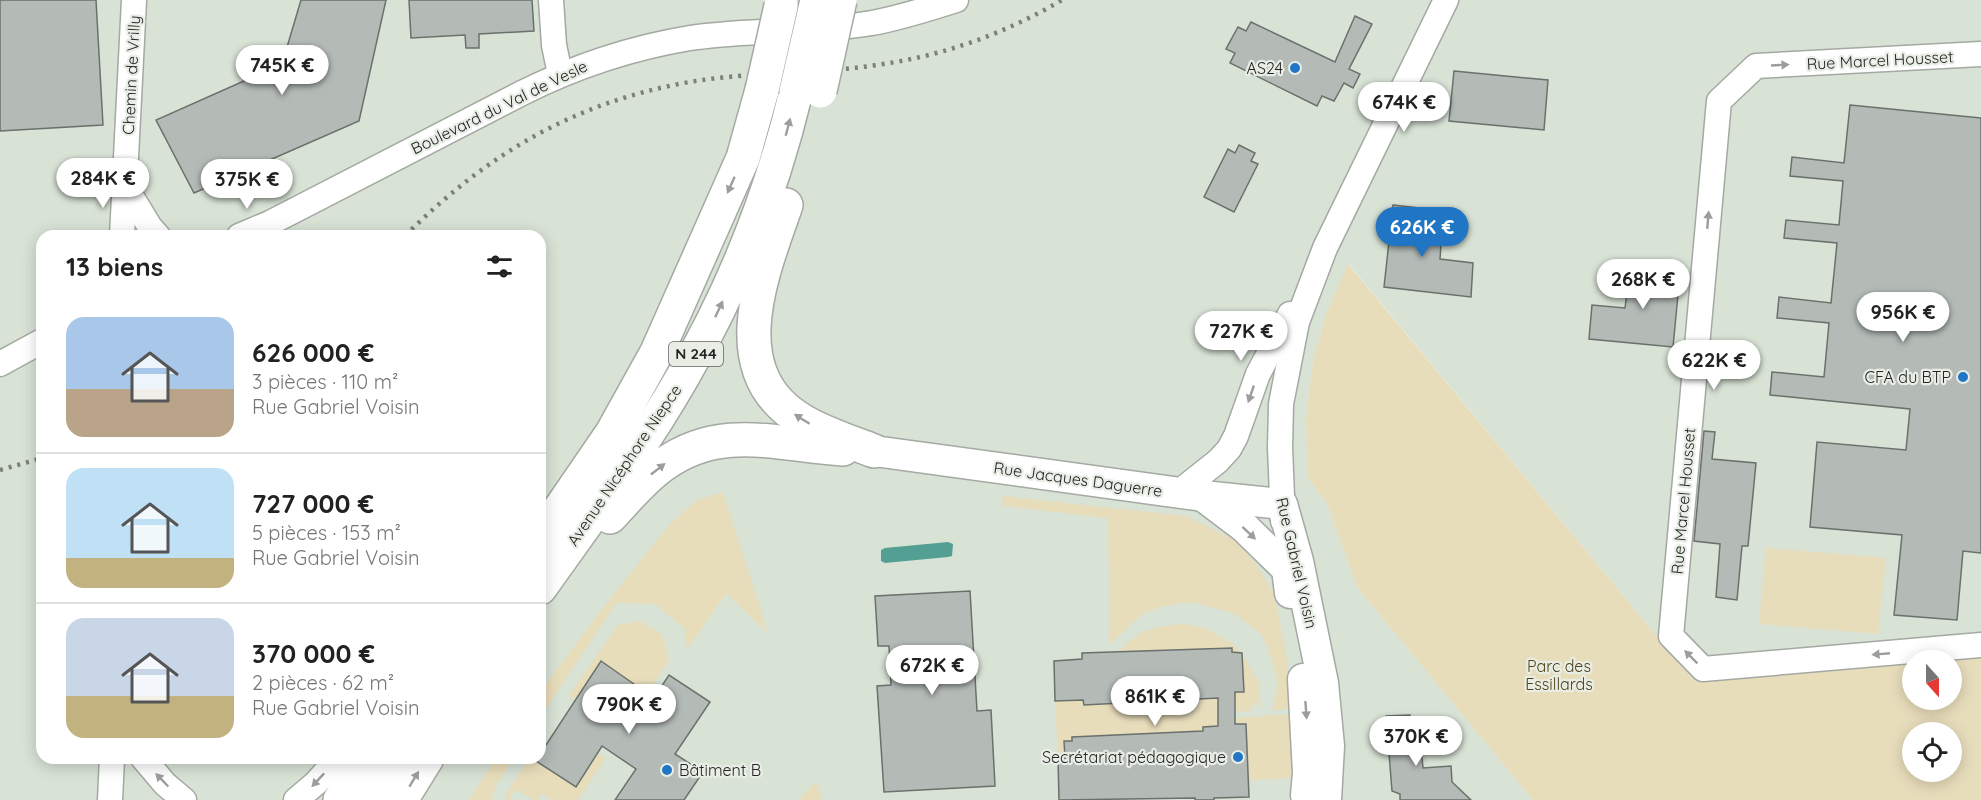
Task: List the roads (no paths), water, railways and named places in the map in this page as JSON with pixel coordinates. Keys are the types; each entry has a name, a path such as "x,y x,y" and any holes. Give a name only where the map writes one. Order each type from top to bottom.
{"highway":[{"name":"Avenue Nicéphore Niepce","path":"546,580 650,430 710,327 752,234 778,159 808,92 817,0"},
{"path":"840,0 808,92 801,160 763,272 753,322 754,346 759,370 765,381 791,413 810,425 874,452"},
{"name":"Avenue Nicéphore Niepce","path":"546,529 612,434 657,352 743,158 762,90 782,3"},
{"name":"N 244","path":"546,494 657,352"},
{"path":"546,583 650,475 676,456 696,447 719,440 751,439 874,452"},
{"path":"340,800 361,764"},
{"path":"367,800 388,764"},
{"path":"401,800 423,764"}],"main road":[{"name":"Rue Jacques Daguerre","path":"874,452 1282,504"},
{"path":"1191,494 1244,527 1287,569 1302,665 1306,712 1308,773 1306,800"},
{"name":"Rue Gabriel Voisin","path":"1282,504 1298,561 1323,683 1329,746 1326,800"}],"street":[{"name":"Chemin de Vrilly","path":"122,230 134,0"},
{"path":"551,0 554,45 560,74"},
{"name":"Boulevard du Val de Vesle","path":"264,229 560,74 598,60 692,38 873,23 956,0"},
{"name":"Rue Gabriel Voisin","path":"1282,504 1281,404 1297,322 1325,248 1446,0"},
{"name":"Rue Marcel Housset","path":"1981,54 1756,66 1719,101 1671,636 1703,669 1981,645"},
{"path":"125,186 153,230"},
{"path":"1191,494 1233,442 1258,374 1325,248"},
{"path":"0,364 36,348"},
{"path":"1282,504 1287,569"},
{"path":"110,800 112,764"},
{"path":"148,764 165,784 184,800"},
{"path":"296,800 316,783 333,764"}],"water":[{"path":"948,542 953,544 952,556 885,563 881,561 881,550 885,548"}],"railway":[{"path":"411,230 466,181 499,158 532,137 604,105 643,92 709,79 833,70 930,55 998,32 1062,0"},
{"path":"0,470 36,460"}],"place":[{"name":"AS24","path":"1295,68"},
{"name":"CFA du BTP","path":"1963,377"},
{"name":"Secrétariat pédagogique","path":"1238,757"},
{"name":"Bâtiment B","path":"667,770"}],"park label":[{"name":"Parc des Essillards","path":"1559,675"}]}
